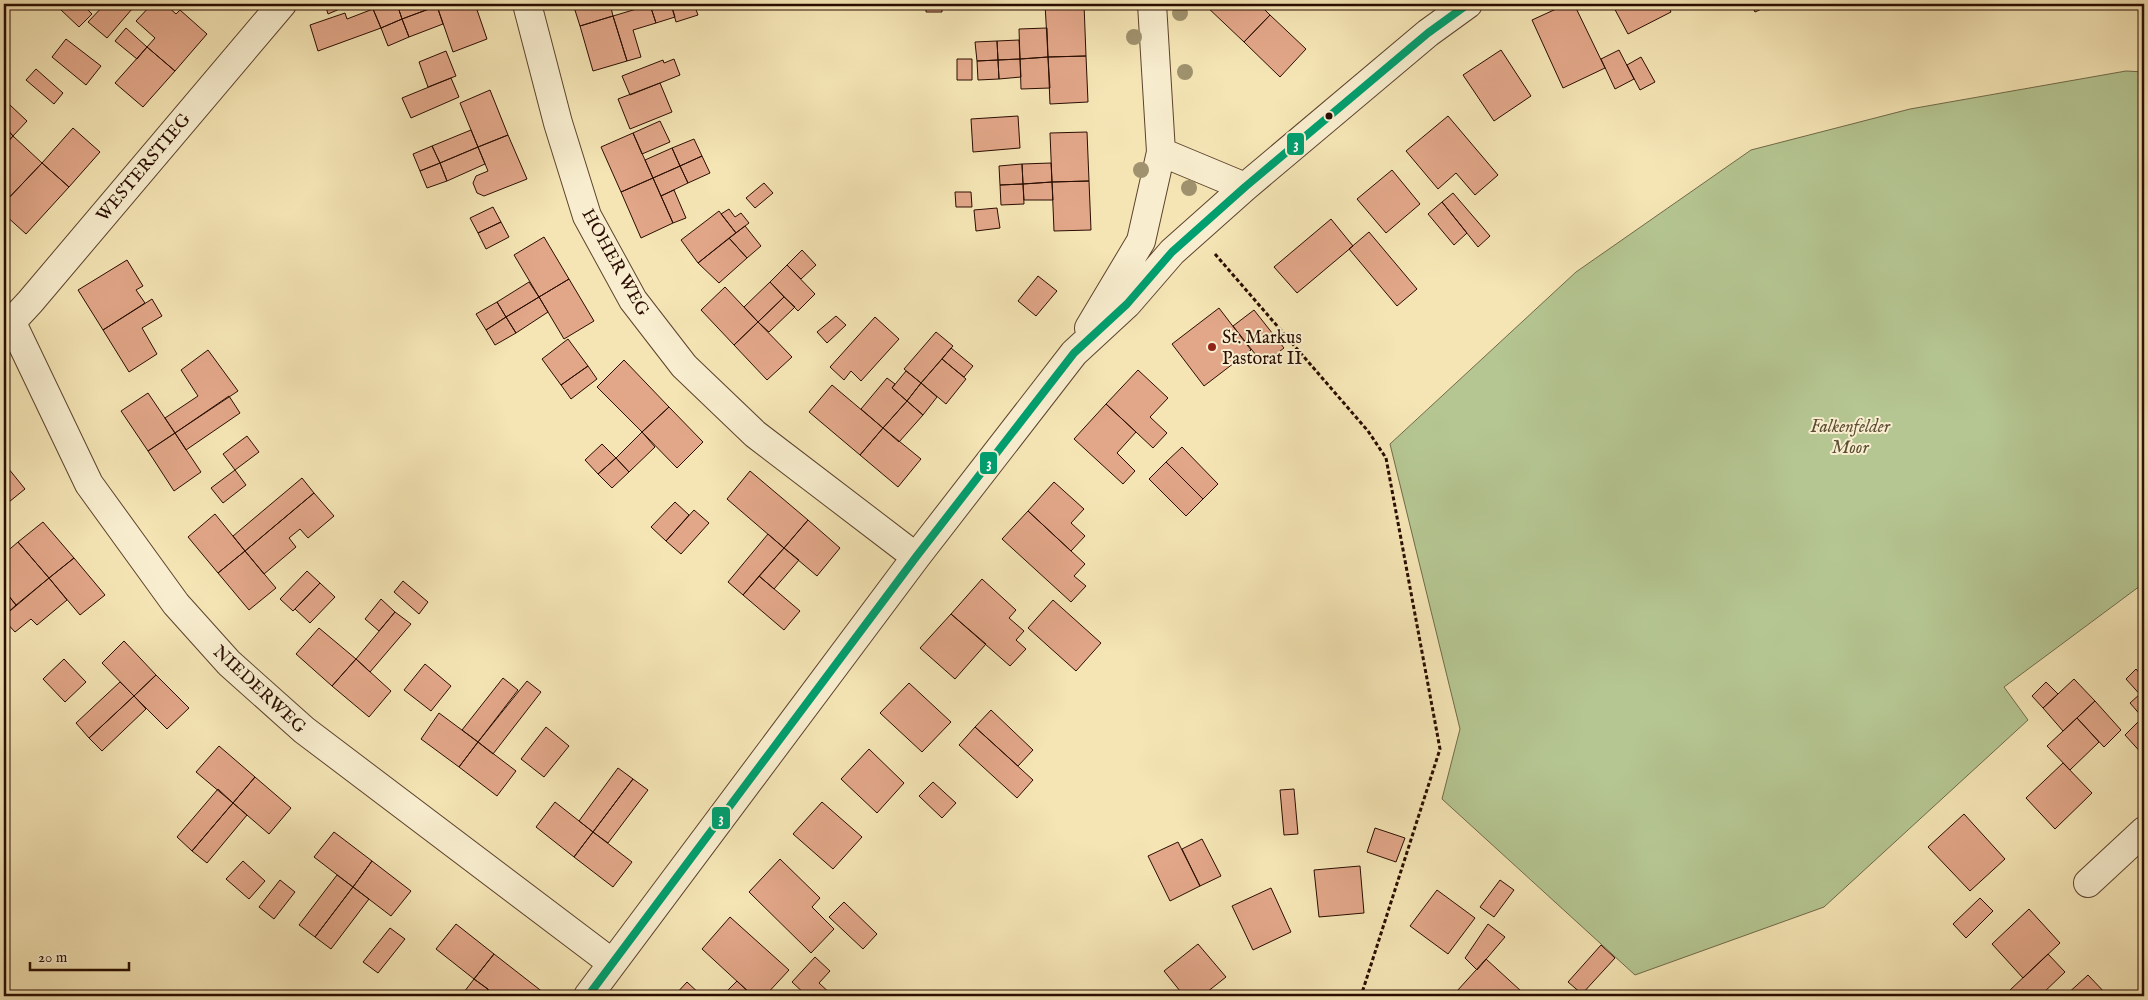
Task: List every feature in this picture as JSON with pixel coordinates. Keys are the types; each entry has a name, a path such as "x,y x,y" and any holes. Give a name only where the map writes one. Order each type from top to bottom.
{"street":[{"name":"WESTERSTIEG","path":"8,327 282,4"},
{"name":"HOHER WEG","path":"527,4 558,122 587,216 633,300 684,366 755,434 916,557"},
{"path":"588,996 916,557 1074,353 1141,241 1161,152 1152,4"},
{"path":"1074,353 1127,304 1172,252 1245,187 1428,33 1468,4"},
{"path":"1161,152 1245,187"},
{"name":"NIEDERWEG","path":"8,327 89,484 176,604 229,663 304,730 612,963"},
{"path":"2088,883 2144,832"}],"path":[{"path":"1197,230 1368,431 1386,458 1440,749 1361,996"}],"green space":[{"name":"Falkenfelder Moor","path":"2126,71 2144,72 2144,583 2004,687 2028,720 1824,907 1635,975 1442,799 1460,729 1390,444 1576,272 1751,150 1910,109"}],"building":[{"path":"67,4 82,4 92,14 79,27 61,10"},
{"path":"105,4 126,4 132,9 107,38 88,22"},
{"path":"152,4 165,4 176,14 180,10 207,34 175,71 147,47 155,38 136,21"},
{"path":"325,4 341,4 342,8 328,14"},
{"path":"388,4 397,4 402,19 381,28 373,9"},
{"path":"397,4 436,4 437,6 402,19"},
{"path":"444,4 475,4 487,39 453,52 437,6"},
{"path":"573,4 610,4 613,16 580,26"},
{"path":"671,4 675,17 656,23 650,5"},
{"path":"671,4 694,4 698,15 676,22"},
{"path":"926,4 942,4 942,12 926,12"},
{"path":"1045,4 1084,4 1086,56 1048,57"},
{"path":"1259,4 1270,15 1244,42 1205,5"},
{"path":"1567,4 1574,4 1605,68 1563,88 1532,20"},
{"path":"1612,4 1667,4 1671,12 1628,34"},
{"path":"1751,4 1772,4 1755,12"},
{"path":"650,5 656,23 633,30 641,57 627,61 613,16"},
{"path":"437,6 443,24 409,37 402,19"},
{"path":"373,9 381,28 318,51 310,25 345,13 347,19"},
{"path":"1270,15 1306,49 1280,77 1244,42"},
{"path":"613,16 627,61 593,71 580,26"},
{"path":"402,19 409,37 388,46 381,28"},
{"path":"126,28 147,47 137,59 115,41"},
{"path":"1047,28 1048,57 1020,59 1019,29"},
{"path":"66,39 101,66 86,85 52,57"},
{"path":"1019,40 1020,59 998,60 997,41"},
{"path":"997,41 998,60 977,61 975,42"},
{"path":"147,47 175,71 143,107 115,83"},
{"path":"1501,50 1531,96 1494,121 1463,75"},
{"path":"1619,50 1634,79 1615,89 1601,59"},
{"path":"446,51 456,76 428,87 419,62"},
{"path":"1086,56 1088,102 1050,104 1048,57"},
{"path":"1048,57 1050,88 1021,89 1020,59"},
{"path":"1641,57 1655,82 1640,90 1627,65"},
{"path":"674,59 680,75 630,95 622,76 663,60 664,63"},
{"path":"957,59 972,59 972,80 957,80"},
{"path":"1020,59 1021,77 999,79 998,60"},
{"path":"998,60 999,79 978,80 977,61"},
{"path":"36,69 63,93 54,104 26,80"},
{"path":"451,78 459,97 411,118 402,98"},
{"path":"660,83 672,112 630,129 618,99"},
{"path":"490,90 508,135 478,147 460,103"},
{"path":"10,105 27,121 13,136 4,126 4,112"},
{"path":"1018,116 1020,148 973,152 971,119"},
{"path":"1448,116 1498,175 1475,195 1456,173 1438,189 1406,151"},
{"path":"660,121 670,142 642,154 633,133"},
{"path":"4,126 13,136 4,146"},
{"path":"73,128 100,152 69,187 42,163"},
{"path":"471,130 478,147 440,163 432,146"},
{"path":"1087,132 1089,181 1052,182 1050,133"},
{"path":"633,133 653,178 621,192 601,147"},
{"path":"508,135 527,179 484,196 477,193 473,183 476,176 488,171 478,147"},
{"path":"13,136 42,163 4,203 4,146"},
{"path":"694,139 702,156 680,166 672,148"},
{"path":"432,146 440,163 420,171 413,154"},
{"path":"478,147 485,164 447,181 440,163"},
{"path":"672,148 680,166 653,178 645,160"},
{"path":"702,156 710,173 688,183 680,166"},
{"path":"42,163 69,187 26,234 4,214 4,203"},
{"path":"440,163 447,181 427,188 420,171"},
{"path":"1051,163 1052,182 1023,184 1022,164"},
{"path":"1022,164 1023,184 1000,185 999,166"},
{"path":"680,166 688,183 661,196 653,178"},
{"path":"1392,170 1420,204 1386,233 1357,199"},
{"path":"653,178 673,223 641,238 621,192"},
{"path":"1089,181 1091,230 1054,231 1052,182"},
{"path":"1052,182 1053,200 1024,200 1023,184"},
{"path":"764,183 773,193 755,208 746,198"},
{"path":"1023,184 1024,204 1001,205 1000,185"},
{"path":"674,190 686,218 673,223 661,196"},
{"path":"955,192 971,192 972,207 956,207"},
{"path":"1453,193 1490,236 1478,247 1442,202"},
{"path":"1442,202 1467,233 1454,245 1428,214"},
{"path":"493,207 501,222 478,233 470,218"},
{"path":"997,208 1000,228 976,231 974,210"},
{"path":"729,209 735,217 741,213 749,223 736,233 721,214"},
{"path":"719,211 736,233 698,263 681,240"},
{"path":"1331,219 1353,246 1297,293 1274,267"},
{"path":"501,222 509,237 486,249 478,233"},
{"path":"745,226 761,246 747,258 729,238"},
{"path":"1369,232 1417,289 1397,306 1349,249"},
{"path":"544,237 569,279 539,297 514,255"},
{"path":"729,238 747,258 719,283 698,263"},
{"path":"802,250 816,265 801,279 787,265"},
{"path":"127,260 143,286 136,290 145,303 103,330 78,290"},
{"path":"787,265 815,294 798,311 770,282"},
{"path":"1038,276 1057,291 1036,316 1018,301"},
{"path":"569,279 594,321 564,339 539,297"},
{"path":"529,282 539,297 506,317 497,302"},
{"path":"770,282 784,297 758,322 744,307"},
{"path":"725,287 758,322 734,345 701,310"},
{"path":"539,297 548,312 516,333 506,317"},
{"path":"784,297 795,307 769,332 758,322"},
{"path":"152,299 162,316 142,328 157,354 129,372 103,330"},
{"path":"497,302 506,317 486,330 476,314"},
{"name":"St. Markus Pastorat II","path":"1219,308 1251,350 1204,386 1172,344"},
{"path":"1254,310 1284,348 1263,364 1233,326"},
{"path":"836,316 846,325 827,343 817,332"},
{"path":"506,317 516,333 495,345 486,330"},
{"path":"875,317 899,339 861,381 851,371 844,380 830,367"},
{"path":"758,322 792,357 767,380 734,345"},
{"path":"936,332 953,346 921,383 904,369"},
{"path":"568,339 588,366 561,385 542,359"},
{"path":"951,348 973,366 964,377 942,359"},
{"path":"208,350 238,391 175,433 165,418 198,396 181,370"},
{"path":"942,359 966,379 946,404 921,383"},
{"path":"624,360 669,407 642,432 597,387"},
{"path":"588,366 597,379 571,399 561,385"},
{"path":"1138,370 1168,398 1150,417 1167,433 1153,448 1106,404"},
{"path":"906,371 921,383 907,401 892,388"},
{"path":"887,378 895,384 892,388 907,401 883,428 861,409"},
{"path":"921,383 937,397 923,415 907,401"},
{"path":"832,385 883,428 860,455 809,412"},
{"path":"148,393 175,433 148,451 121,411"},
{"path":"229,396 240,413 186,450 175,433"},
{"path":"907,401 923,415 899,442 883,428"},
{"path":"1106,404 1136,432 1117,453 1135,471 1123,484 1074,439"},
{"path":"669,407 703,442 677,468 642,432"},
{"path":"883,428 921,459 898,487 860,455"},
{"path":"642,432 655,447 629,472 616,458"},
{"path":"175,433 201,472 174,491 148,451"},
{"path":"247,436 259,452 235,470 223,454"},
{"path":"602,444 616,458 598,474 585,460"},
{"path":"1182,447 1218,484 1203,499 1166,462"},
{"path":"616,458 629,472 612,488 598,474"},
{"path":"1166,462 1203,499 1186,516 1149,479"},
{"path":"4,463 25,489 4,506"},
{"path":"235,470 246,485 223,503 211,488"},
{"path":"750,471 808,520 784,548 727,499"},
{"path":"302,478 314,493 245,551 233,536"},
{"path":"1054,482 1084,509 1071,523 1085,536 1071,551 1028,511"},
{"path":"314,493 334,516 308,538 300,529 289,538 296,547 264,574 245,551"},
{"path":"675,502 689,515 666,541 651,527"},
{"path":"694,510 709,523 681,554 666,541"},
{"path":"1028,511 1085,564 1074,576 1086,586 1071,602 1002,539"},
{"path":"215,514 245,551 218,573 188,537"},
{"path":"808,520 840,548 817,576 784,548"},
{"path":"43,522 74,558 49,578 18,542"},
{"path":"768,534 784,548 743,595 728,582"},
{"path":"18,542 49,578 16,605 4,590 4,554"},
{"path":"784,548 799,560 774,589 759,576"},
{"path":"245,551 276,588 249,610 218,573"},
{"path":"74,558 105,595 80,615 49,578"},
{"path":"307,571 320,583 293,611 280,599"},
{"path":"759,576 800,611 784,630 743,595"},
{"path":"49,578 67,600 37,625 31,619 15,632 4,620 4,616"},
{"path":"982,579 1016,610 1009,618 1024,631 1016,640 1026,649 1010,666 951,614"},
{"path":"403,581 428,602 419,614 394,592"},
{"path":"320,583 335,597 310,623 295,609"},
{"path":"4,590 16,605 4,616"},
{"path":"381,599 395,612 379,631 365,619"},
{"path":"1053,600 1101,643 1076,671 1028,628"},
{"path":"395,612 411,624 370,672 356,659"},
{"path":"951,614 986,644 955,679 920,648"},
{"path":"319,628 356,659 332,686 296,654"},
{"path":"124,641 156,675 134,696 102,663"},
{"path":"64,659 86,682 65,702 43,679"},
{"path":"356,659 391,691 369,717 332,686"},
{"path":"425,664 451,686 431,711 404,690"},
{"path":"2136,669 2144,678 2144,699 2126,679"},
{"path":"156,675 189,708 167,729 134,696"},
{"path":"503,678 518,690 478,742 462,730"},
{"path":"2074,679 2095,701 2063,731 2043,708"},
{"path":"527,681 541,692 493,754 478,742"},
{"path":"120,682 134,696 89,738 76,723"},
{"path":"2046,682 2058,694 2043,708 2032,696"},
{"path":"909,683 951,722 922,752 880,713"},
{"path":"2140,694 2144,699 2143,718 2130,703"},
{"path":"134,696 146,709 102,751 89,738"},
{"path":"2095,701 2121,730 2104,747 2077,718"},
{"path":"991,710 1033,750 1018,766 975,727"},
{"path":"439,713 478,742 459,767 421,739"},
{"path":"2144,716 2144,756 2125,735"},
{"path":"2077,718 2099,742 2070,770 2047,746"},
{"path":"546,727 569,746 544,777 521,759"},
{"path":"975,727 1033,780 1017,798 959,745"},
{"path":"478,742 516,771 497,796 459,767"},
{"path":"219,746 255,777 233,803 196,772"},
{"path":"869,749 904,783 877,813 841,779"},
{"path":"2063,763 2092,793 2055,829 2026,798"},
{"path":"618,768 633,779 593,832 579,821"},
{"path":"255,777 291,808 269,834 233,803"},
{"path":"633,779 648,790 608,843 593,832"},
{"path":"933,782 956,803 942,818 919,796"},
{"path":"218,789 233,803 192,851 177,837"},
{"path":"1294,789 1298,834 1284,835 1280,790"},
{"path":"555,802 593,832 574,857 536,827"},
{"path":"822,802 862,837 833,869 793,834"},
{"path":"233,803 247,815 207,863 192,851"},
{"path":"1964,814 2005,859 1970,891 1928,847"},
{"path":"1375,828 1405,838 1396,862 1367,852"},
{"path":"334,832 372,861 353,887 314,857"},
{"path":"593,832 632,862 613,887 574,857"},
{"path":"1202,839 1221,876 1200,886 1182,849"},
{"path":"1178,842 1200,886 1170,901 1148,856"},
{"path":"780,859 820,898 812,907 834,929 811,953 749,892"},
{"path":"243,861 265,881 249,899 226,879"},
{"path":"372,861 411,891 391,916 353,887"},
{"path":"1360,866 1364,913 1319,917 1314,870"},
{"path":"337,875 353,887 315,937 299,925"},
{"path":"280,880 295,892 274,919 259,907"},
{"path":"1500,880 1514,890 1494,917 1480,907"},
{"path":"353,887 369,899 331,949 315,937"},
{"path":"1271,888 1291,932 1253,950 1232,906"},
{"path":"1437,890 1475,918 1448,954 1410,926"},
{"path":"1980,898 1993,911 1966,938 1953,924"},
{"path":"844,902 877,934 863,949 829,917"},
{"path":"2029,909 2060,943 2023,978 1992,944"},
{"path":"730,917 789,970 765,996 753,996 702,949"},
{"path":"456,924 494,954 474,979 436,949"},
{"path":"1488,924 1505,937 1477,970 1465,958"},
{"path":"390,928 405,939 378,973 363,962"},
{"path":"1198,944 1226,977 1202,996 1184,996 1164,971"},
{"path":"1601,945 1615,958 1582,994 1568,982"},
{"path":"494,954 544,993 541,996 497,996 474,979"},
{"path":"2048,954 2065,972 2040,996 2015,996 2009,991"},
{"path":"815,957 830,971 819,983 833,996 807,996 792,982"},
{"path":"1486,959 1521,991 1517,996 1463,996 1457,991"},
{"path":"2088,975 2108,996 2065,996"},
{"path":"474,979 488,989 483,996 461,996"},
{"path":"737,981 753,996 722,996"},
{"path":"687,982 702,996 674,996"}],"transit line":[{"name":"3","path":"588,996 916,557 1074,353 1127,304 1172,252 1245,187 1428,33 1468,4"}],"place":[{"name":"St. Markus Pastorat II","path":"1212,347"}]}
